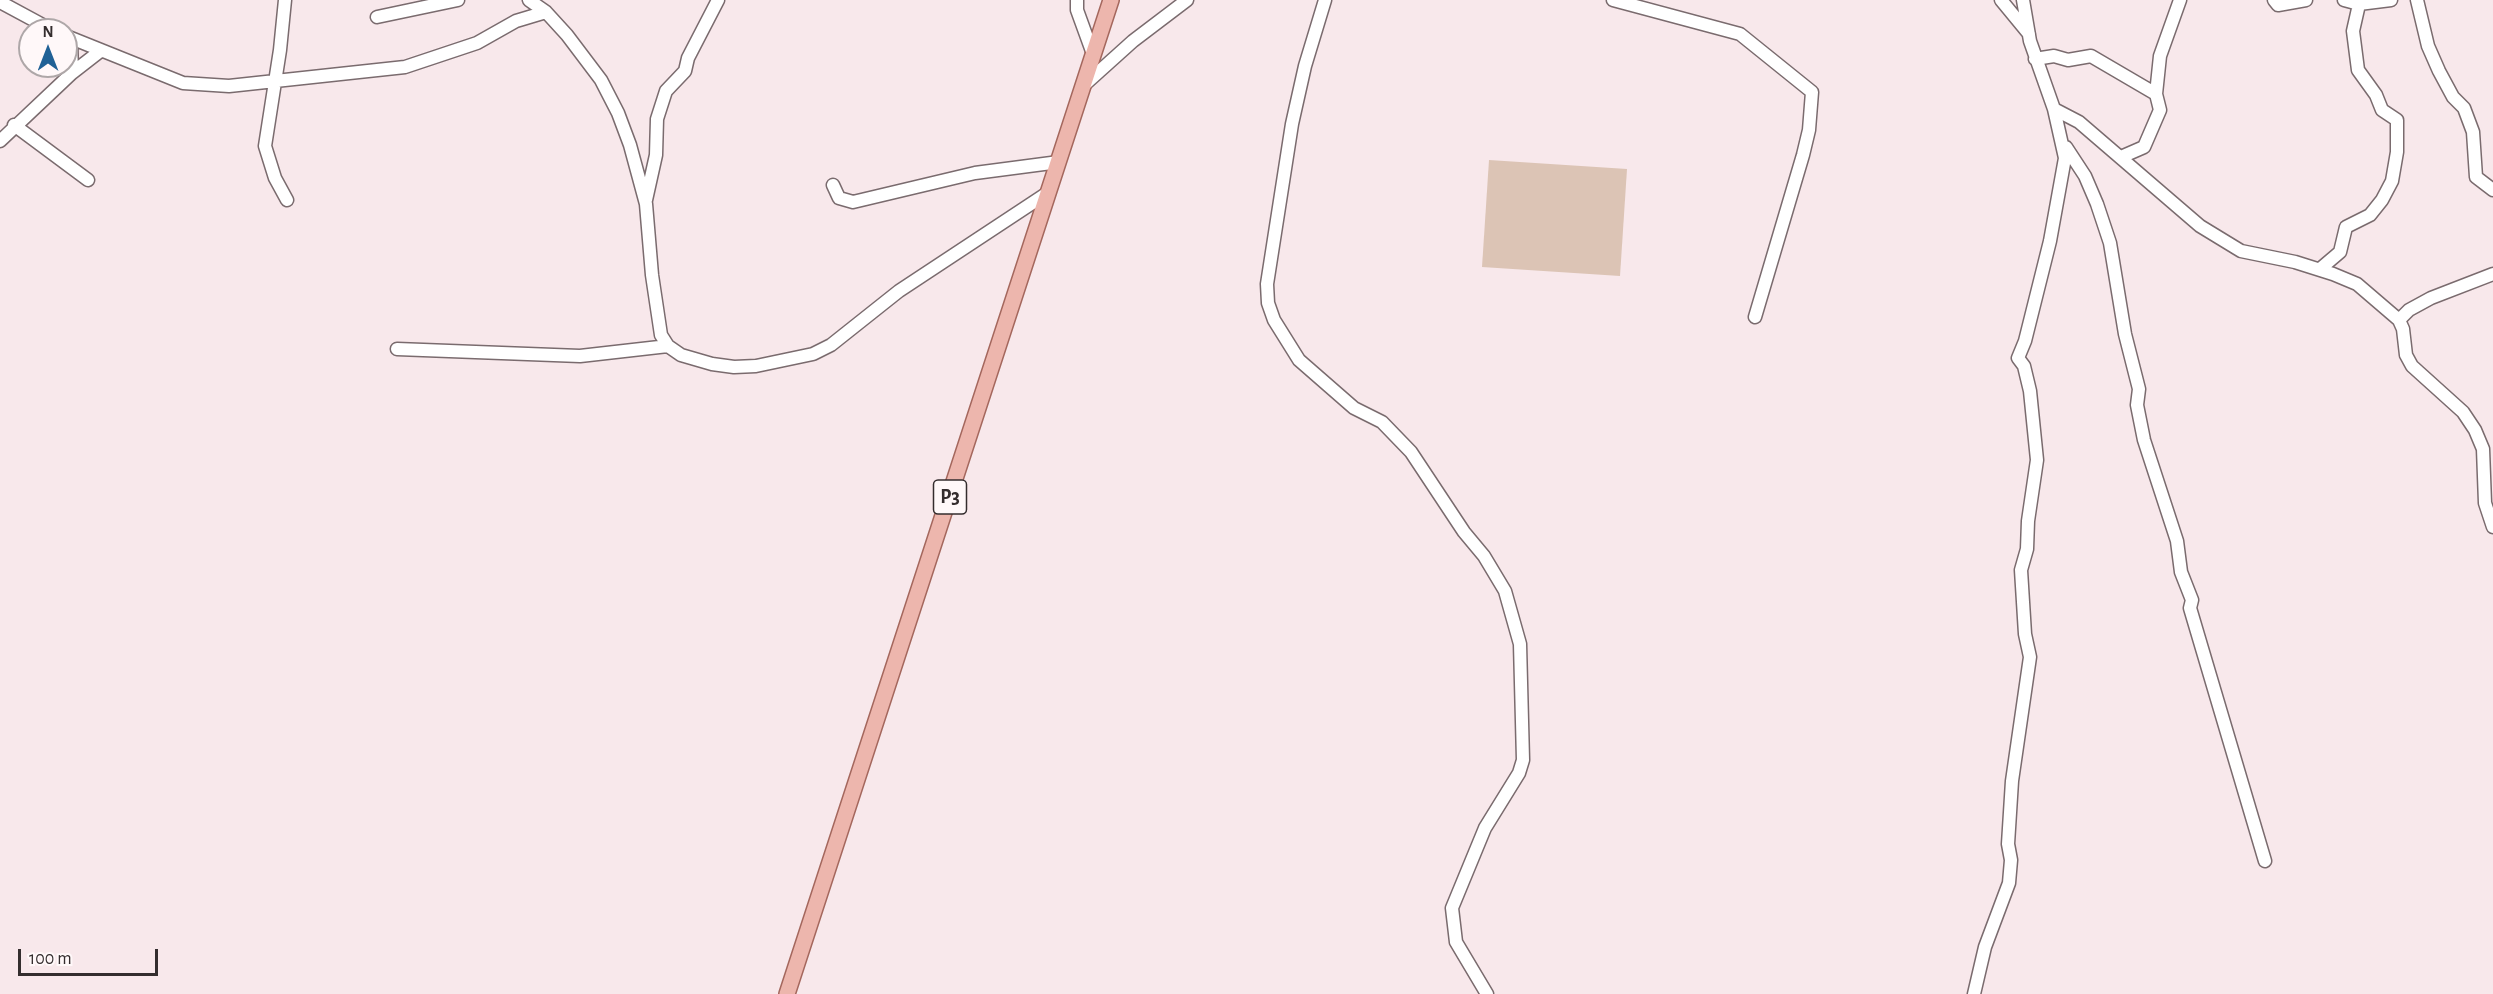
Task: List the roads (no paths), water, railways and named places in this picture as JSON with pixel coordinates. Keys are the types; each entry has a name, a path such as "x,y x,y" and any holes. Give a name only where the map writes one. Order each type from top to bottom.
{"main road":[{"name":"P3","path":"787,994 1111,0"}],"street":[{"path":"285,0 276,80 265,146 275,178 287,200"},
{"path":"377,17 458,0"},
{"path":"646,204 656,155 657,119 666,91 685,70 688,58 718,0"},
{"path":"1077,0 1077,10 1093,54"},
{"path":"1083,86 1133,41 1187,0"},
{"path":"1325,0 1305,66 1292,123 1267,284 1268,303 1274,320 1299,360 1354,408 1382,422 1411,452 1464,532 1484,556 1505,591 1520,644 1523,760 1519,773 1485,828 1452,908 1455,942 1486,994"},
{"path":"1613,0 1740,34 1757,45 1812,92 1809,130 1803,154 1755,317"},
{"path":"2001,0 2030,36"},
{"path":"2024,0 2035,59 2064,143 2085,176 2110,243 2125,334 2139,389 2137,405 2144,440 2177,541 2181,573 2192,600 2190,608 2265,861"},
{"path":"2121,157 2144,147 2160,110 2156,94 2160,56 2180,0"},
{"path":"2274,0 2278,5 2306,0"},
{"path":"2344,0 2359,2 2391,0"},
{"path":"2417,0 2428,46 2453,97 2464,108 2473,132 2476,177 2493,190"},
{"path":"516,21 531,1 546,12 601,80 618,114 630,145 646,204 661,335 668,346 681,355 712,364 734,367 756,366 813,354 831,345 899,291 1049,192"},
{"path":"0,2 30,18"},
{"path":"2320,269 2340,252 2346,227 2370,215 2382,200 2392,181 2397,152 2397,120 2382,110 2376,95 2358,70 2353,31 2359,2"},
{"path":"78,42 183,83 229,86 405,67 477,43 516,21 546,12"},
{"path":"78,68 99,52"},
{"path":"2035,59 2054,56 2068,60 2091,56 2156,94"},
{"path":"0,141 14,125 66,78"},
{"path":"2054,109 2079,122 2200,226 2241,251 2320,269 2357,284 2399,320 2403,329 2406,355 2412,366 2463,412 2475,430 2483,449 2485,503 2493,527"},
{"path":"14,125 88,180"},
{"path":"1974,994 1985,947 2009,883 2011,860 2008,844 2012,781 2030,657 2025,634 2022,570 2027,549 2037,460 2030,391 2024,366 2018,358 2025,341 2050,241 2054,211 2064,172 2064,143"},
{"path":"832,185 839,198 853,202 975,173 1059,162"},
{"path":"2399,320 2409,310 2431,298 2493,274"},
{"path":"397,350 580,356 668,346"}]}
